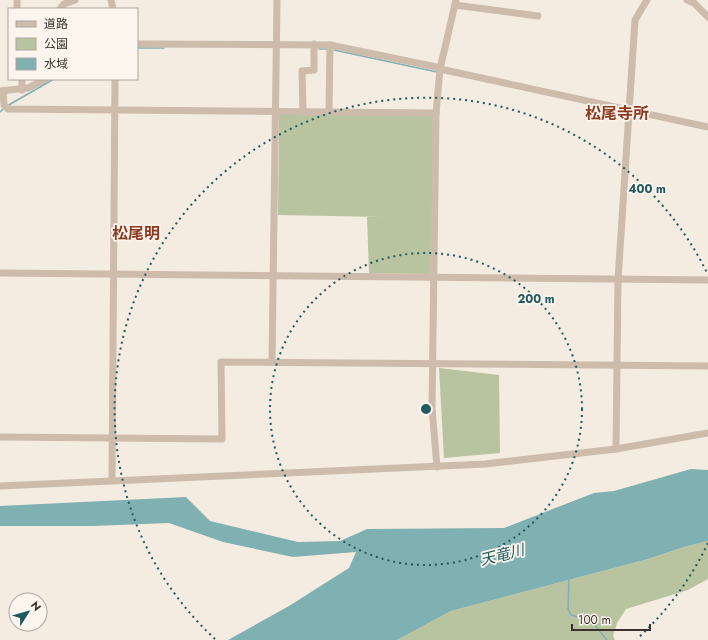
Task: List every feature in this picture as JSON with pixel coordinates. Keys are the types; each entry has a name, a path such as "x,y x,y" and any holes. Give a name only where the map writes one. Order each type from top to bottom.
{"street":[{"path":"61,8 64,4 75,0"},
{"path":"272,362 277,0"},
{"path":"616,449 618,280 635,20 647,0"},
{"path":"687,0 694,3 708,17"},
{"path":"436,467 432,408 436,113 441,68 456,2 538,16"},
{"path":"138,44 276,46 314,44 330,45 708,127"},
{"path":"303,111 302,70 314,70 314,44"},
{"path":"329,111 330,45"},
{"path":"22,80 22,90"},
{"path":"44,80 22,90 1,91 6,107 115,110 436,113"},
{"path":"112,480 115,80"},
{"path":"0,273 708,280"},
{"path":"0,436 222,439 221,362 433,362 617,366 708,366"},
{"path":"0,486 485,464 616,449 708,433"}],"green space":[{"path":"279,114 433,115 432,272 429,274 369,273 367,217 383,217 278,215"},
{"path":"439,368 499,375 500,453 444,458"},
{"path":"708,541 708,579 688,590 626,609 617,623 613,636 615,640 397,640 451,611 648,559"}],"water":[{"name":"天竜川","path":"691,469 708,470 708,541 648,559 451,611 397,640 228,640 289,606 349,568 356,552 293,557 223,542 169,523 93,526 0,526 0,506 186,497 210,521 298,542 340,541 367,529 504,528 594,493 614,491"}],"waterway":[{"path":"138,48 164,48"},
{"path":"319,49 327,49"},
{"path":"334,50 437,72"},
{"path":"7,106 52,80"},
{"path":"0,112 4,108"},
{"path":"569,577 568,609 571,615 591,621 607,640"}],"district":[{"name":"松尾寺所","path":"617,113"},
{"name":"松尾明","path":"136,233"}]}
